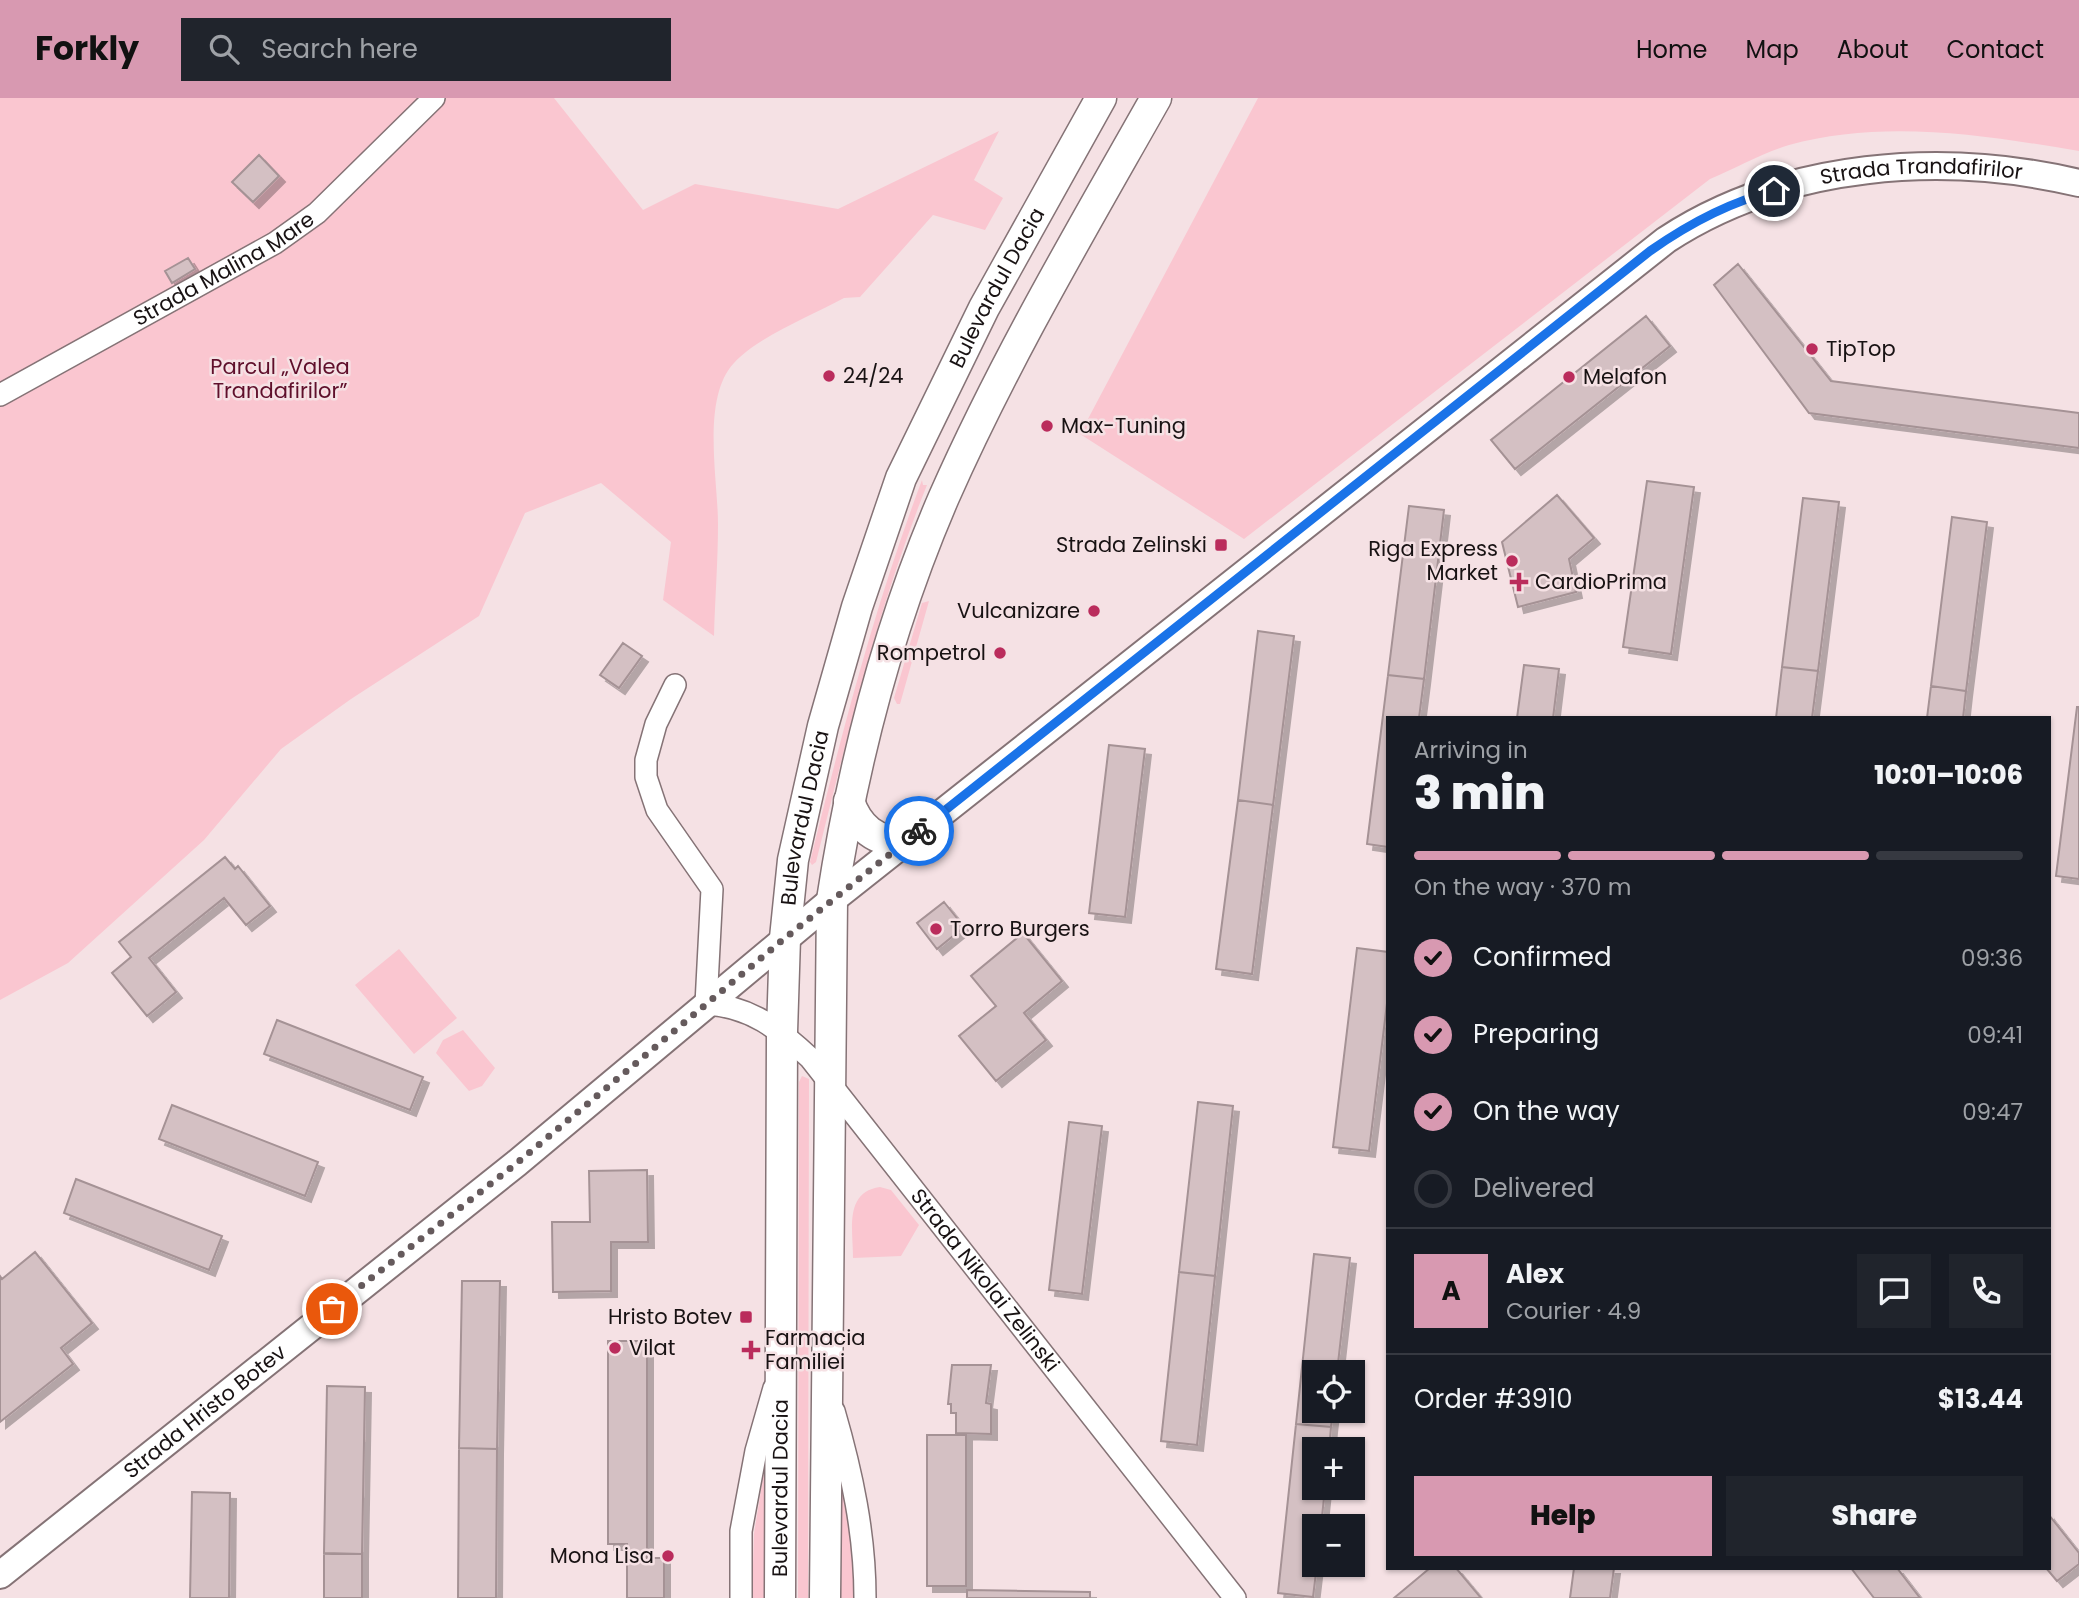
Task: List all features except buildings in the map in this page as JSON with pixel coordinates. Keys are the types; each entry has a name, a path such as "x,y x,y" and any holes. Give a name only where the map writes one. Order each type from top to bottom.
{"highway":[{"name":"Bulevardul Dacia","path":"780,1598 782,1032 785,938 793,860 823,726 857,607 901,478 984,308 1101,98"},
{"name":"Bulevardul Dacia","path":"825,1598 832,900 849,801 881,676 944,498 990,400 1156,98"},
{"path":"849,801 853,813 869,833 892,842 904,842"}],"main road":[{"name":"Strada Trandafirilor","path":"832,900 1640,260 1688,226 1754,196 1817,179 1900,166 1977,166 2079,183"},
{"name":"Strada Hristo Botev","path":"0,1575 517,1163 832,900"}],"street":[{"name":"Strada Malina Mare","path":"0,396 275,243 317,213 429,103"},
{"path":"675,685 656,724 646,760 646,777 657,810 712,889 706,1004"},
{"name":"Strada Nikolai Zelinski","path":"706,1004 730,1005 757,1016 782,1032 831,1081 929,1212 1235,1598"},
{"path":"741,1598 741,1531 756,1451 780,1366"},
{"name":"Bulevardul Dacia","path":"828,1391 851,1469 865,1559 865,1598"}],"green space":[{"name":"Parcul „Valea Trandafirilor”","path":"0,98 554,98 643,210 695,184 838,209 999,131 974,180 1003,198 985,230 933,215 860,297 844,298 771,335 734,363 724,378 714,417 718,524 714,636 663,600 671,542 601,483 525,513 479,616 351,699 281,749 204,840 68,963 0,1000"},
{"path":"1258,98 2079,98 2079,151 1970,135 1897,131 1825,137 1789,145 1759,156 1710,179 1244,539 1080,434"},
{"path":"922,480 923,485 927,485 893,577 852,719 816,862 812,865 810,862 860,669"},
{"path":"929,601 900,704 897,704 894,698 922,603"},
{"path":"399,949 457,1018 414,1054 355,985"},
{"path":"463,1030 495,1068 482,1086 469,1091 436,1053 443,1040"},
{"path":"802,1076 809,1079 808,1598 798,1598 799,1082"},
{"path":"880,1187 891,1190 919,1225 901,1256 853,1258 852,1225 856,1204 869,1190"},
{"path":"767,1453 767,1598 752,1598 754,1534"},
{"path":"841,1470 854,1556 854,1598 839,1598"}],"way so far":[{"path":"332,1309 517,1163 785,938 919,831"}],"place":[{"name":"TipTop","path":"1812,349"},
{"name":"24/24","path":"829,376"},
{"name":"Melafon","path":"1569,377"},
{"name":"Max-Tuning","path":"1047,426"},
{"name":"Strada Zelinski","path":"1221,545"},
{"name":"Riga Express Market","path":"1512,561"},
{"name":"CardioPrima","path":"1519,582"},
{"name":"Vulcanizare","path":"1094,611"},
{"name":"Rompetrol","path":"1000,653"},
{"name":"Torro Burgers","path":"936,929"},
{"name":"Hristo Botev","path":"746,1317"},
{"name":"Vilat","path":"615,1348"},
{"name":"Farmacia Familiei","path":"751,1350"},
{"name":"Mona Lisa","path":"668,1556"}],"route":[{"path":"919,831 1650,251 1688,226 1754,196 1774,191"}]}
